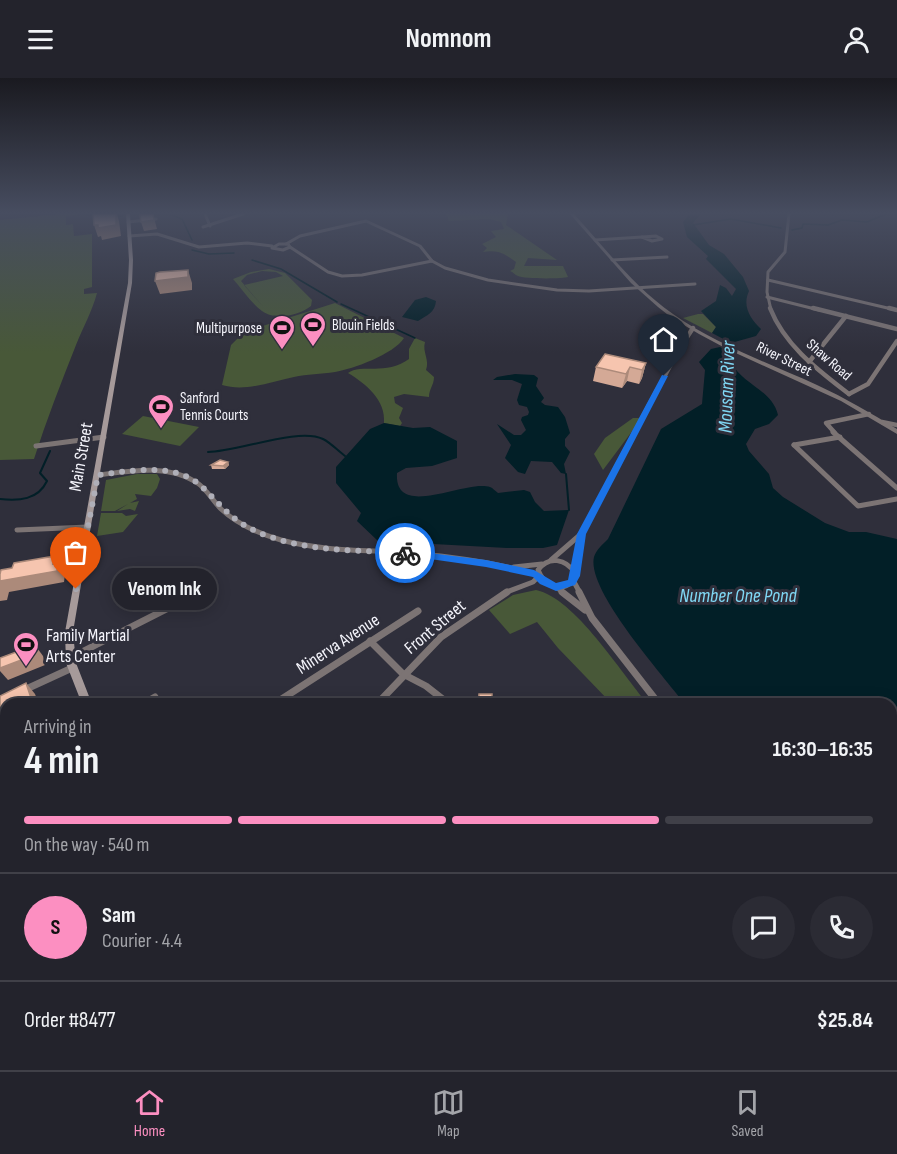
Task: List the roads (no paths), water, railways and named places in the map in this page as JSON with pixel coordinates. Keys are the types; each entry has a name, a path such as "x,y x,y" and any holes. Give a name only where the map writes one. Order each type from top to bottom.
{"main road":[{"name":"Main Street","path":"84,698 70,658 70,624 130,283 130,260"}],"street":[{"path":"310,260 328,272 342,276 362,275 432,261 461,273 515,285 570,290 695,284"},
{"name":"River Street","path":"612,260 636,288 665,311 693,328 869,414 897,432"},
{"name":"Shaw Road","path":"779,260 769,269 767,297 770,309 809,362 849,394"},
{"path":"768,280 897,310"},
{"path":"767,297 897,328"},
{"path":"809,362 846,316"},
{"path":"553,586 567,585 574,576 581,534 664,376 693,328"},
{"path":"853,406 849,394 868,384 897,341"},
{"path":"869,414 826,423 897,488"},
{"path":"882,422 897,424"},
{"path":"36,446 104,437"},
{"path":"840,437 794,445 858,506 897,499"},
{"path":"98,475 148,471 182,476 199,485 237,521 262,534 292,543 326,549 421,555 504,567 539,576 588,612 654,698"},
{"path":"17,530 88,527"},
{"path":"504,567 542,564 551,560 581,534"},
{"path":"551,560 565,562 574,576 588,612"},
{"path":"539,576 538,570 542,564"},
{"name":"Front Street","path":"382,698 403,674 448,631 506,592 533,582 539,576"},
{"path":"70,658 215,584"},
{"name":"Front Street","path":"523,585 553,586"},
{"name":"Minerva Avenue","path":"283,698 418,610"},
{"path":"370,641 403,674 426,686 441,698"},
{"path":"10,696 72,668"}],"water":[{"path":"707,260 729,260 743,277 749,291 746,302 748,312 761,329 756,336 731,343 712,333 716,327 701,311 716,301 720,285 726,288 732,296 736,289"},
{"path":"426,297 436,301 430,313 418,321 402,317 415,300"},
{"name":"Number One Pond","path":"720,347 734,355 731,361 735,369 775,406 778,415 769,424 755,429 746,444 749,451 769,474 773,488 783,497 825,523 849,532 866,532 897,539 897,698 680,698 628,632 602,590 595,572 595,554 608,539 661,429 702,404 705,370 699,362 711,349"},
{"path":"515,374 534,375 538,378 536,386 544,398 541,402 558,407 565,417 570,433 565,439 565,446 570,452 564,464 566,474 561,473 552,462 531,461 525,474 518,472 505,458 511,445 497,424 514,435 521,435 526,430 521,420 522,417 528,415 529,412 527,407 519,405 517,400 522,384 512,380 493,380 497,377"},
{"path":"384,423 413,428 430,427 457,441 457,458 432,466 406,468 397,473 399,487 407,494 433,495 479,486 490,487 498,493 524,490 530,492 535,502 544,511 569,510 557,545 543,548 507,548 378,541 357,521 361,513 336,483 336,467 370,429"}],"waterway":[{"path":"253,260 281,269 337,302"},
{"path":"341,304 415,338"},
{"path":"208,452 283,438 312,436 323,439 345,456"},
{"path":"0,499 27,498 39,492 47,481 40,473 50,451"},
{"path":"566,474 569,510"}],"place":[{"name":"Blouin Fields","path":"313,348"},
{"name":"Multipurpose","path":"282,351"},
{"name":"Sanford Tennis Courts","path":"161,430"},
{"name":"Venom Ink","path":"76,589"},
{"name":"Family Martial Arts Center","path":"26,668"}],"water label":[{"name":"Mousam River","path":"727,387"}]}
